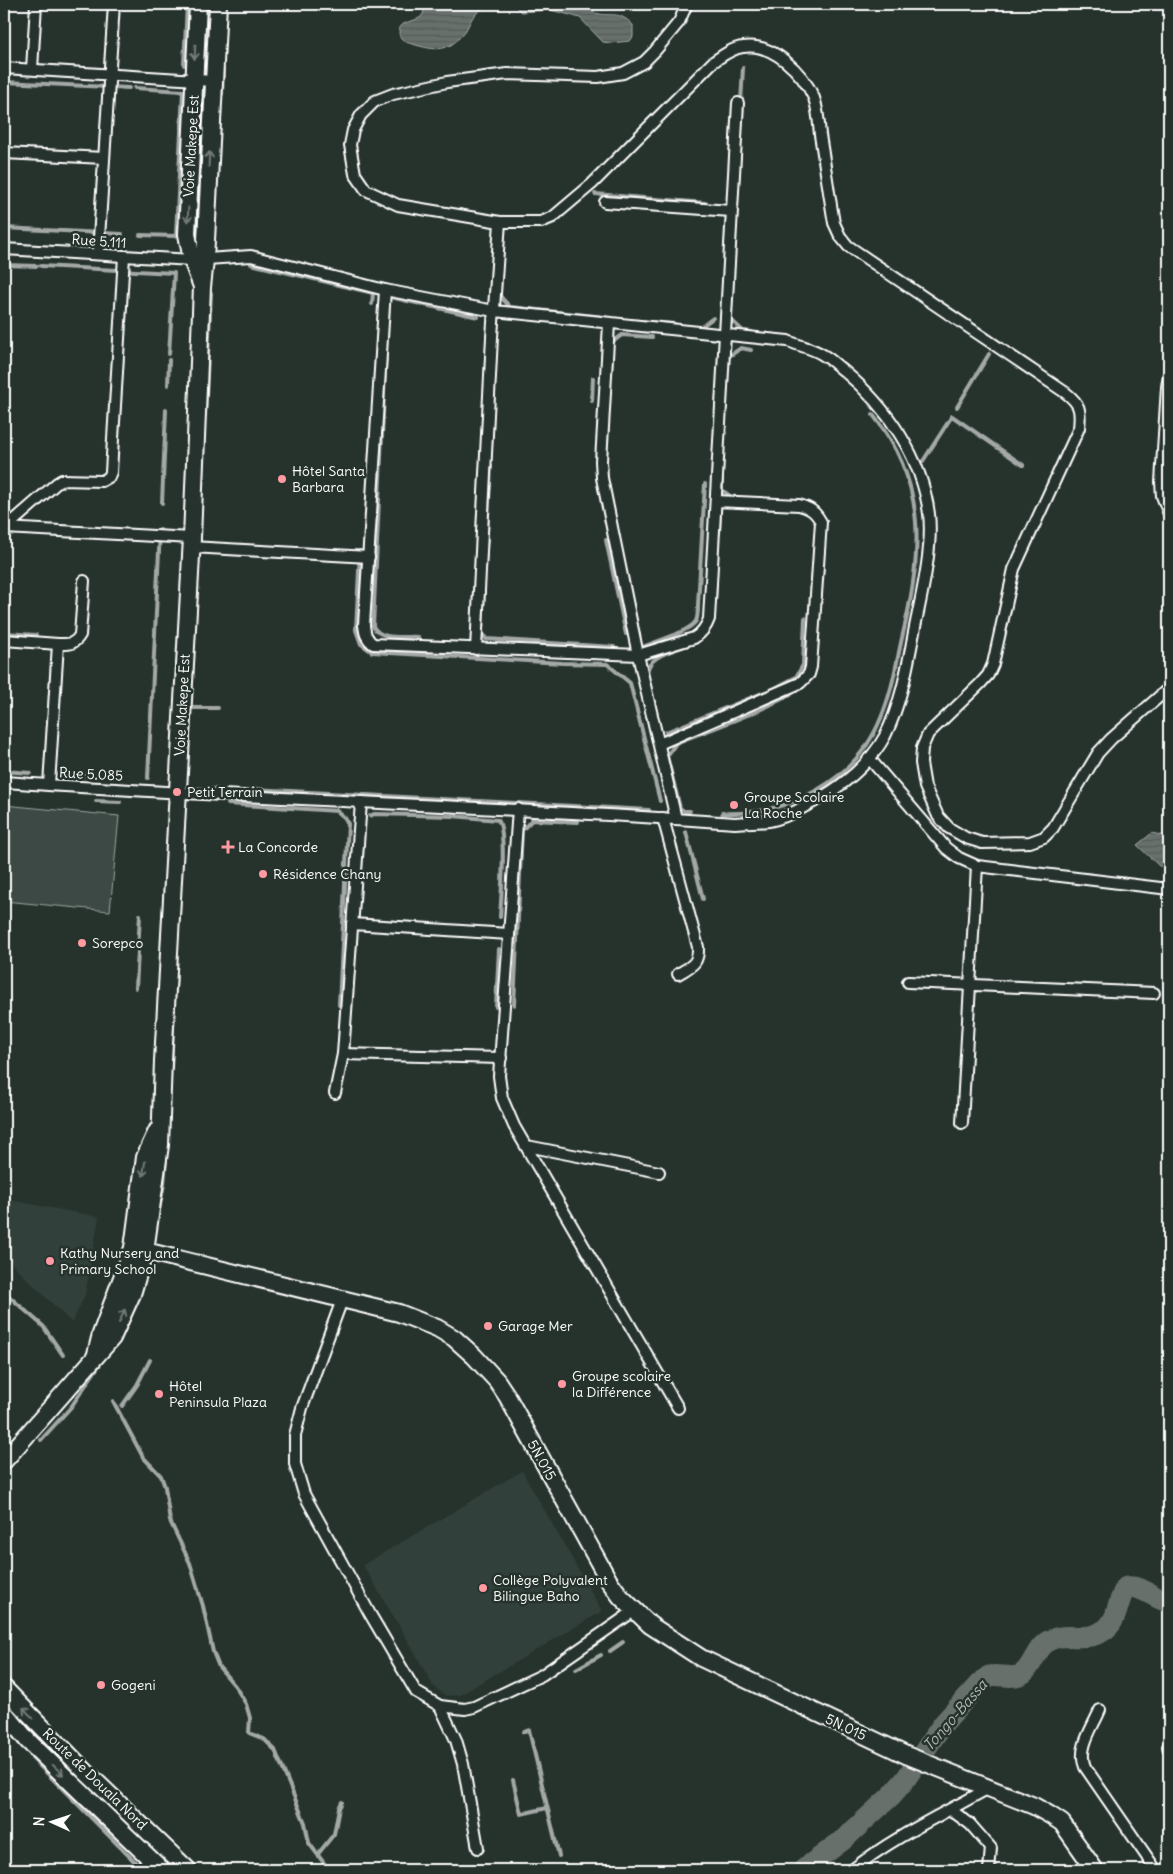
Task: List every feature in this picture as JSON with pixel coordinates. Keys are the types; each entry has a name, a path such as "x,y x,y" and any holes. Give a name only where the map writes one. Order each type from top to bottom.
{"main road":[{"name":"Voie Makepe Est","path":"4,1461 95,1356 101,1334 139,1249 145,1157 160,1123 192,543 202,286 198,260 187,227 198,4"},
{"name":"Voie Makepe Est","path":"198,260 218,4"},
{"name":"5N.015","path":"139,1249 399,1313 437,1328 463,1346 485,1367 507,1396 609,1581 634,1611 667,1637 701,1658 906,1755 1034,1806 1062,1824 1095,1870"},
{"name":"Route de Douala Nord","path":"4,1688 85,1772 188,1870"},
{"name":"Route de Douala Nord","path":"6,1717 28,1741 162,1870"}],"street":[{"path":"32,69 36,4"},
{"path":"98,254 114,4"},
{"path":"687,4 679,22 655,51 644,62 623,72 598,76 507,74 447,82 393,94 374,101 361,115 353,130 350,145 355,174 366,190 398,206 500,222 540,222 553,218 592,184 713,62 730,51 743,47 757,47 773,53 789,64 804,80 814,99 834,223 840,236 848,246 1076,401 1081,414 1079,428 1014,569 993,664 988,675 928,734 922,748 921,763 925,786 938,816 949,828 966,838 982,843 1030,842 1044,837 1053,828 1098,753 1111,739 1169,688"},
{"path":"4,68 110,73 213,81"},
{"path":"385,290 364,625 365,635 368,640 373,644 638,655 694,638 701,634 709,619 738,103"},
{"path":"4,153 104,158"},
{"path":"605,202 731,211"},
{"path":"476,649 500,222"},
{"name":"Rue 5.111","path":"4,249 198,260 252,256 385,290 494,311 788,342 823,354 868,392 890,419 909,450 924,488 929,515 929,545 905,678 896,709 885,736 870,758"},
{"path":"4,528 62,480 102,481 109,478 111,472 124,256"},
{"path":"609,324 601,461 602,478 638,655 676,819"},
{"path":"1169,375 1162,496 1169,514"},
{"path":"660,744 800,683 809,674 811,667 820,522 816,512 799,505 716,501"},
{"path":"4,528 369,557"},
{"path":"4,640 72,644 80,634 84,581"},
{"path":"49,785 58,644"},
{"path":"870,758 946,848 959,858 977,866 1169,888"},
{"name":"Rue 5.085","path":"4,782 518,809 735,823 770,821 794,812 830,794 870,758"},
{"path":"335,1093 343,1054 361,802"},
{"path":"518,809 501,1058 500,1087 502,1098 514,1126 678,1408"},
{"path":"663,818 698,947 695,963 678,974"},
{"path":"962,1122 977,866"},
{"path":"352,924 509,934"},
{"path":"908,982 1154,993"},
{"path":"343,1054 501,1058"},
{"path":"527,1146 659,1172"},
{"path":"342,1300 302,1408 295,1435 295,1464 304,1494 370,1614 416,1692 440,1706 465,1709 474,1707 542,1675 634,1611"},
{"path":"440,1706 456,1740 463,1764 478,1848"},
{"path":"1100,1710 1083,1750 1082,1760 1156,1870"},
{"path":"852,1870 866,1859 989,1788"},
{"path":"951,1810 970,1824 991,1848 989,1870"}],"shaded area":[{"path":"423,4 492,4 474,16 466,30 454,43 436,49 407,42 399,34 404,24 422,16 424,11"},
{"path":"513,4 559,4 569,7 576,4 593,4 592,9 595,13 618,15 627,20 633,25 633,37 630,41 603,42 580,18 550,10 521,12"},
{"path":"4,805 119,816 110,911 4,901"},
{"path":"1152,833 1169,837 1169,867 1159,866 1137,845"},
{"name":"Kathy Nursery and Primary School","path":"4,1199 99,1217 85,1295 72,1323 4,1256"},
{"name":"Collège Polyvalent Bilingue Baho","path":"522,1471 602,1611 460,1695 446,1696 433,1686 363,1565"}],"waterway":[{"path":"184,65 187,4"},
{"path":"741,102 743,68"},
{"path":"222,94 223,69"},
{"path":"4,82 129,88"},
{"path":"135,88 183,91 176,236 140,235"},
{"path":"595,194 705,203"},
{"path":"4,228 122,234"},
{"path":"251,264 373,293 372,304"},
{"path":"4,265 37,266"},
{"path":"41,266 174,273 169,354"},
{"path":"205,416 211,293"},
{"path":"500,296 510,307 605,317"},
{"path":"388,301 390,297 478,317"},
{"path":"730,315 730,319 743,331 752,332"},
{"path":"696,327 701,327 713,318"},
{"path":"627,320 675,324"},
{"path":"610,344 622,335 652,337"},
{"path":"728,361 728,357 741,348 751,350"},
{"path":"386,350 373,626 376,631 387,636 418,637"},
{"path":"957,407 989,354"},
{"path":"168,385 169,360"},
{"path":"592,401 593,378"},
{"path":"162,503 166,410"},
{"path":"722,813 747,812 771,808 795,801 817,790 837,777 855,760 870,740 885,708 914,579 916,522 912,495 904,468 891,441 873,415"},
{"path":"923,461 952,416 1023,465"},
{"path":"485,566 491,466"},
{"path":"722,471 722,490 733,498"},
{"path":"645,646 687,629 697,619 705,484"},
{"path":"719,534 720,514"},
{"path":"148,778 160,530"},
{"path":"606,540 626,634"},
{"path":"360,551 356,630 361,644 372,652 607,664 630,683 660,801"},
{"path":"484,583 482,632 486,639 614,647"},
{"path":"715,599 716,584"},
{"path":"632,602 640,641"},
{"path":"666,732 775,688 796,677 803,665 805,618"},
{"path":"4,633 36,635"},
{"path":"647,675 651,663 661,655 688,645"},
{"path":"690,811 684,811 680,808 667,756 676,743 789,696 803,687 810,679"},
{"path":"189,708 218,708"},
{"path":"4,771 30,773"},
{"path":"59,774 98,776"},
{"path":"253,789 649,810"},
{"path":"96,801 120,802"},
{"path":"228,804 337,811 345,818 348,824 339,1005"},
{"path":"370,816 374,814 453,816 498,820 501,827 503,851 500,917"},
{"path":"514,1005 522,830 532,820 578,822"},
{"path":"686,832 703,899"},
{"path":"136,988 140,915"},
{"path":"496,1007 499,949"},
{"path":"175,992 176,967"},
{"path":"171,1069 174,1009"},
{"path":"156,1226 164,1184 166,1159"},
{"path":"4,1292 43,1326 63,1355"},
{"path":"122,1406 137,1385 150,1360"},
{"path":"41,1440 71,1407 102,1361"},
{"path":"113,1401 143,1457 161,1476 165,1487 170,1521 190,1563 203,1606 213,1652 219,1667 235,1686 246,1704 250,1718 249,1733 264,1739 275,1750 305,1823 309,1843 329,1870"},
{"name":"Tongo-Bassa","path":"803,1870 843,1840 891,1796 905,1780 942,1725 978,1685 989,1676 1013,1677 1020,1675 1028,1668 1045,1643 1050,1640 1064,1637 1092,1636 1106,1629 1116,1614 1126,1587 1143,1590 1169,1602"},
{"path":"610,1651 623,1642"},
{"path":"576,1669 601,1655"},
{"path":"524,1732 529,1730 559,1856"},
{"path":"32,1758 143,1870"},
{"path":"513,1780 521,1814 547,1808"},
{"path":"318,1854 334,1834 342,1802"}],"place":[{"name":"Hôtel Santa Barbara","path":"282,479"},
{"name":"Petit Terrain","path":"177,792"},
{"name":"Groupe Scolaire La Roche","path":"734,805"},
{"name":"La Concorde","path":"228,847"},
{"name":"Résidence Chany","path":"263,874"},
{"name":"Sorepco","path":"82,943"},
{"name":"Kathy Nursery and Primary School","path":"50,1261"},
{"name":"Garage Mer","path":"488,1326"},
{"name":"Groupe scolaire la Différence","path":"562,1384"},
{"name":"Hôtel Peninsula Plaza","path":"159,1394"},
{"name":"Collège Polyvalent Bilingue Baho","path":"483,1588"},
{"name":"Gogeni","path":"101,1685"}]}
